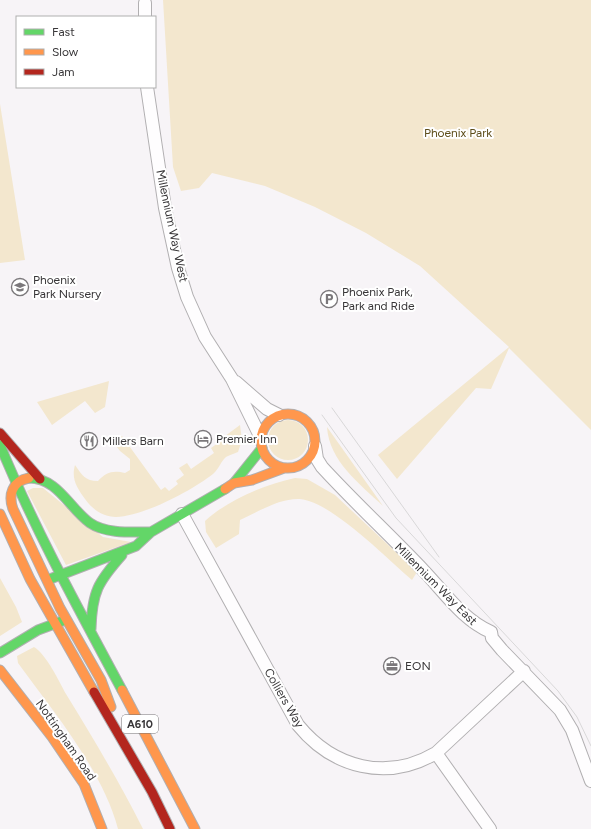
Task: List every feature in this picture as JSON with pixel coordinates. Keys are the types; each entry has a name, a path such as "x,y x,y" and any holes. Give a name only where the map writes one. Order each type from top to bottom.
{"main road":[{"path":"30,579 47,580 125,551 136,546 152,532 234,483 252,480 284,468 294,467 304,463 311,456 315,446 313,431 304,418 295,414 279,415 267,424 261,443 250,465 241,473 234,483"},
{"path":"0,433 40,479 54,486 90,523 111,531 152,532"},
{"path":"261,443 270,461 284,468"},
{"name":"A610","path":"0,445 16,484 62,575 195,829"},
{"path":"40,479 26,480 16,484 10,494 10,504 66,620 101,680 125,746"},
{"name":"A610","path":"0,514 30,579 54,624 125,746 170,829"},
{"path":"91,629 91,612 96,586 125,551"},
{"path":"0,653 38,630 66,620 85,619"},
{"name":"Nottingham Road","path":"0,670 52,737 84,784 102,829"}],"street":[{"path":"145,3 145,16"},
{"name":"Millennium Way West","path":"147,88 166,208 178,268 193,313 232,379 261,443"},
{"name":"Millennium Way West","path":"232,379 267,410 279,415"},
{"name":"Millennium Way East","path":"315,446 317,459 322,468 424,571 467,618 480,627 491,632 492,638 560,710 572,730 591,781"},
{"name":"Colliers Way","path":"182,514 294,718 309,739 328,753 351,764 371,768 388,768 410,765 424,760 436,753 524,671"},
{"path":"436,753 490,829"}],"green space":[{"name":"Phoenix Park","path":"163,0 591,0 591,430 509,348 491,389 476,388 397,479 378,455 509,347 420,266 366,233 315,207 265,186 212,173 199,188 181,191 173,167"},
{"path":"0,104 25,260 0,263"},
{"path":"109,381 105,407 95,413 85,401 52,425 37,402"},
{"path":"292,420 299,423 305,429 308,440 307,448 299,457 292,460 284,460 277,457 269,448 268,436 271,429 280,421"},
{"path":"240,425 242,440 238,452 226,457 213,474 204,481 167,502 140,512 127,516 116,517 102,514 88,503 74,479 75,465 84,477 94,481 98,481 110,472 125,473 130,470 130,459 120,451 113,442 122,436 161,490 165,487 169,491 178,484 176,481 184,475 179,468 187,463 191,469 214,453 211,448"},
{"path":"327,427 383,506 347,471 333,451"},
{"path":"295,478 307,479 335,495 417,572 412,580 374,545 343,520 313,502 300,499 292,499 277,503 240,520 239,534 216,548 206,532 205,521 214,513 247,494"},
{"path":"33,488 43,488 103,537 131,542 66,565 27,491"},
{"path":"0,578 16,607 22,622 0,636"},
{"path":"34,647 39,650 52,668 116,778 143,829 118,829 111,807 101,785 76,742 18,663 17,656"}],"tram line":[{"path":"332,408 439,557"},
{"path":"322,415 396,518 558,691 577,717 591,746"}],"traffic: fast":[{"path":"0,445 43,539 122,690"},
{"path":"234,483 262,448"},
{"path":"29,478 39,479 56,488 83,517 96,527 119,532 151,532"},
{"path":"50,579 136,546 151,532 225,489"},
{"path":"91,629 93,606 98,588 107,573 122,555"},
{"path":"0,653 38,630 65,620"}],"traffic: slow":[{"path":"283,414 293,414 303,418 311,426 315,436 315,441 315,446 311,456 303,464 293,468 283,468 273,464 265,456 261,446 261,436 265,426 273,418 283,414"},
{"path":"225,489 234,483 252,480 284,468"},
{"path":"29,478 15,485 11,494 13,509 60,608 101,680 111,707"},
{"path":"0,514 30,579 94,692"},
{"path":"0,670 52,737 84,784 102,829"},
{"path":"122,690 195,829"}],"traffic: jam":[{"path":"0,433 40,479"},
{"path":"94,692 152,792 170,829"}],"place":[{"name":"Phoenix Park Nursery","path":"20,287"},
{"name":"Phoenix Park, Park and Ride","path":"329,299"},
{"name":"Premier Inn","path":"203,439"},
{"name":"Millers Barn","path":"89,441"},
{"name":"EON","path":"392,666"}]}
